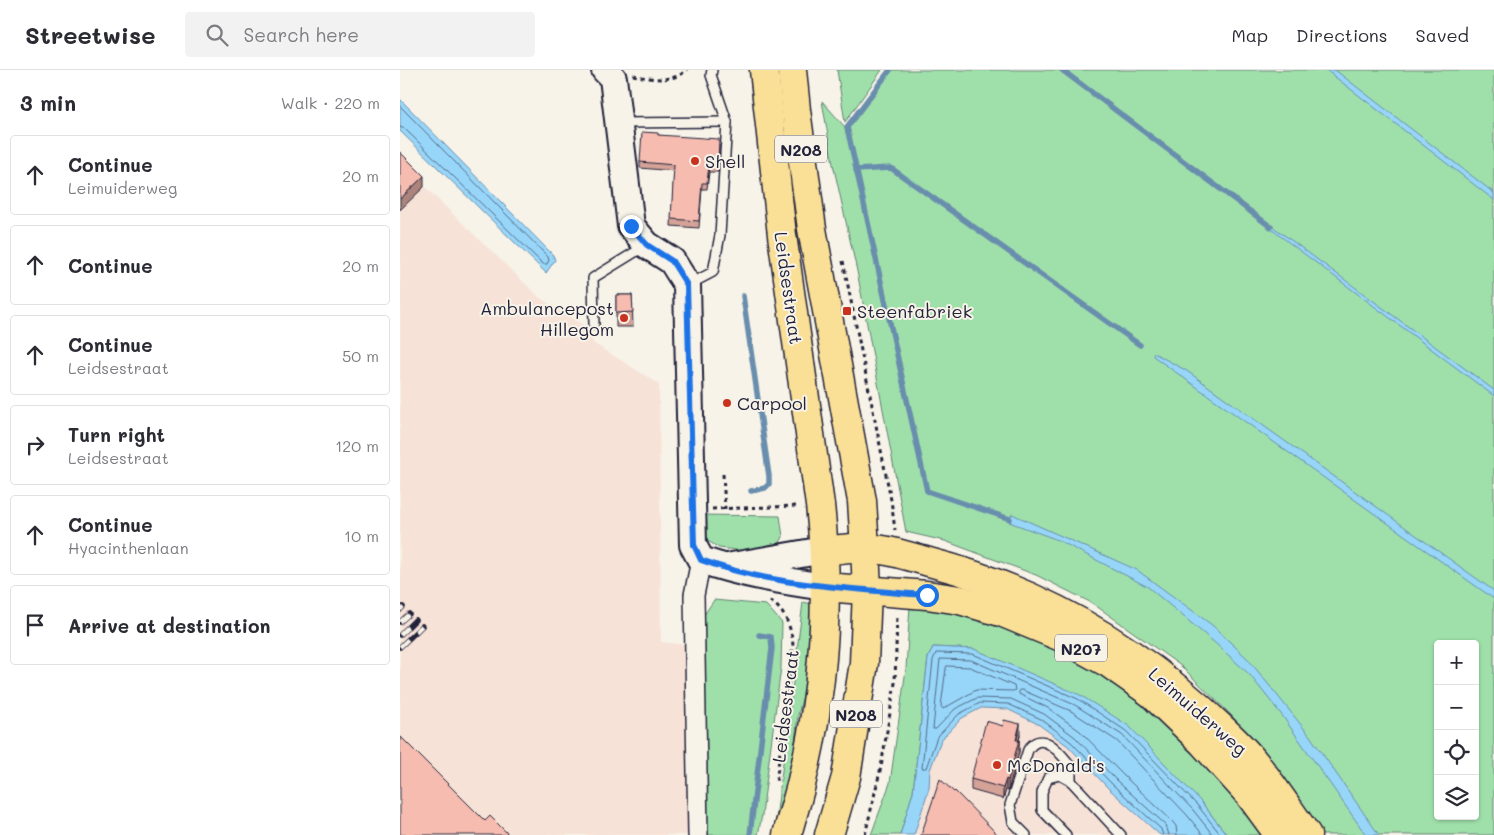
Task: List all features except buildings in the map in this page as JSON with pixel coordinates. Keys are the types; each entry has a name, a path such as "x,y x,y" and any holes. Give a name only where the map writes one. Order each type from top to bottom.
{"main road":[{"name":"Leidsestraat","path":"764,70 782,235 820,506 824,550 823,642 817,700 803,777 787,835"},
{"name":"Leidsestraat","path":"792,70 812,229 862,501 865,548 867,590 864,663 846,777 829,835"},
{"name":"Leimuiderweg","path":"865,548 947,566 1005,586 1069,614 1123,648 1180,690 1215,721 1245,752 1307,835"},
{"name":"N207","path":"824,550 865,548"},
{"name":"N207","path":"825,587 867,590"},
{"name":"Leimuiderweg","path":"867,590 960,600 1001,612 1059,636 1110,664 1151,693 1203,743 1249,794 1279,835"}],"street":[{"path":"605,70 613,78 631,226 647,245 672,261 687,285 694,545 711,564 782,581 825,587"},
{"path":"711,564 824,550"},
{"path":"698,835 694,595 711,564"}],"lane":[{"path":"687,285 714,272 720,235 727,122 711,75 712,70"},
{"path":"618,123 727,122"},
{"path":"594,324 593,278 647,245"},
{"path":"1026,835 1013,822 1010,804 1028,750 1033,742 1041,740 1048,743 1061,754 1071,766 1071,781"},
{"path":"1066,835 1042,810 1042,792 1048,778 1060,775 1071,781 1121,835"}],"path":[{"path":"842,255 891,500 897,554"},
{"path":"723,474 725,508"},
{"path":"862,501 891,500"},
{"path":"692,510 820,506"},
{"path":"865,835 880,767 895,683 898,594"},
{"name":"Leidsestraat","path":"765,598 776,605 785,616 792,632 793,646 775,791"}],"shaded area":[{"path":"400,163 540,298 591,330 593,343 659,384 661,642 697,646 705,835 400,835"},
{"path":"926,628 1249,835 879,835"}],"green space":[{"path":"837,70 882,70 845,122"},
{"path":"892,70 1494,70 1494,835 1318,835 1232,716 1181,666 1092,603 1036,575 945,541 906,532 857,271 833,164 822,101 844,126 855,163 849,128"},
{"path":"698,515 780,516 783,537 778,546 745,551 719,548 705,539"},
{"path":"714,600 766,605 782,623 781,667 758,835 705,835 697,646 704,615"},
{"path":"803,602 812,604 817,639 798,715 792,768 774,835"},
{"path":"910,606 937,606 1048,640 1144,697 1274,835 1227,835 1202,803 974,649 933,647 928,658 913,792 900,835 871,835 890,783 906,669"}],"water":[{"path":"1326,70 1335,70 1494,193 1494,200"},
{"path":"400,99 553,255 555,260 546,273 400,131"},
{"path":"1272,226 1494,390 1494,396 1271,229"},
{"path":"1154,353 1187,371 1494,591 1494,599 1153,356"},
{"path":"1012,514 1137,570 1212,625 1248,659 1310,736 1379,835 1366,835 1281,714 1249,674 1215,643 1148,587 1058,540 1009,522"},
{"path":"933,647 974,649 1080,695 1129,726 1202,803 1227,835 1160,835 1109,789 1068,746 1038,724 1007,709 981,708 962,718 941,740 930,770 929,788 914,835 900,835 913,792 928,658"}],"waterway":[{"path":"890,70 847,127 927,491 1010,519"},
{"path":"1062,70 1271,227"},
{"path":"856,170 891,168 1140,345"},
{"path":"743,296 769,476 769,484 765,488 751,491"},
{"path":"750,835 772,648 771,637 759,635"}],"railway":[{"path":"400,610 403,607"},
{"path":"400,622 409,614"},
{"path":"400,635 415,620"},
{"path":"400,647 422,626"}],"place":[{"name":"Shell","path":"695,161"},
{"name":"Steenfabriek","path":"847,311"},
{"name":"Ambulancepost Hillegom","path":"624,318"},
{"name":"Carpool","path":"727,403"},
{"name":"McDonald's","path":"997,765"}],"route":[{"path":"631,226 647,245 672,261 687,285 692,510 694,545 701,560 721,568 782,581 825,587 927,595"}]}
